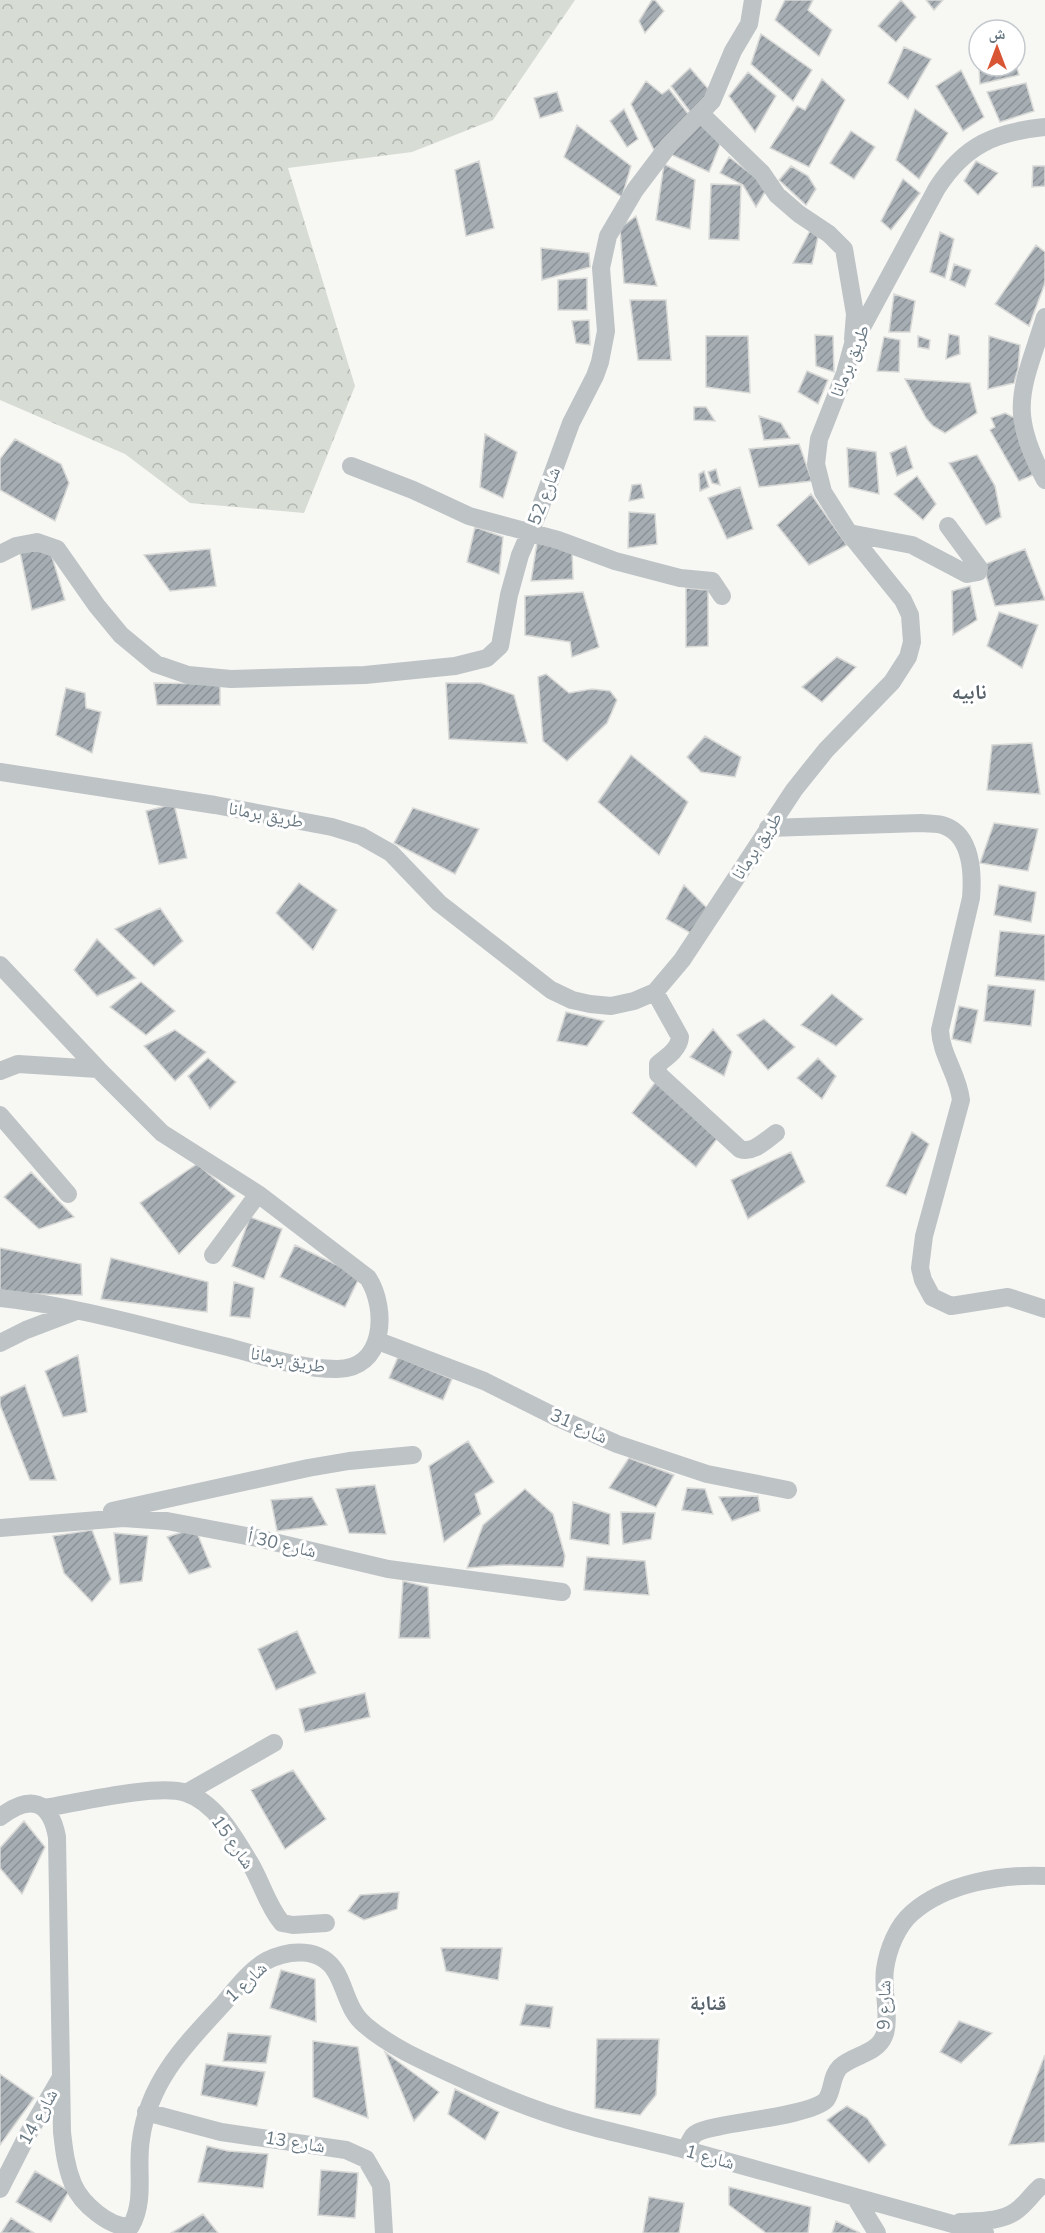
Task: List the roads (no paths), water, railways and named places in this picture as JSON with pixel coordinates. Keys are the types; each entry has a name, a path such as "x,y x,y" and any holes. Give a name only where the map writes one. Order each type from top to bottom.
{"street":[{"name":"شارع 52","path":"0,554 16,546 37,542 57,549 97,606 121,635 156,664 188,675 220,678 365,675 455,666 487,658 500,646 509,595 520,555 571,423 595,376 602,355 606,331 601,292 601,268 608,236 635,190 669,145 712,100 733,51 749,24 753,0"},
{"path":"701,114 762,173 777,195 799,214 829,234 844,249 855,314 853,344"},
{"name":"طريق برمانا","path":"0,772 215,805 332,827 361,836 392,853 439,903 551,990 572,1000 611,1006 634,1001 655,992 682,960 794,790 826,750 892,682 908,657 912,642 910,615 903,600 849,533 823,492 816,464 819,440 845,373 853,344 937,188 952,166 985,141 1004,133 1045,127"},
{"path":"1045,317 1027,371 1020,405 1021,419 1030,449 1045,480"},
{"path":"351,466 413,490 469,516 558,540 615,561 680,578 712,581 722,596"},
{"path":"849,533 912,545 967,574 978,572 979,568 948,526"},
{"path":"768,828 921,823 943,824 956,831 971,862 973,878 971,898 940,1030 940,1043 957,1078 961,1100 926,1224 920,1268 923,1280 933,1297 951,1306 1008,1297 1045,1309"},
{"path":"0,965 98,1069 162,1132 258,1194 368,1278 374,1287 379,1305 378,1341"},
{"path":"655,992 680,1037 676,1048 658,1064 658,1074 740,1149 745,1151 752,1149 776,1132"},
{"path":"0,1071 18,1064 98,1069"},
{"path":"0,1115 68,1194"},
{"path":"213,1255 258,1194"},
{"name":"طريق برمانا","path":"0,1298 78,1311 277,1359 337,1369 356,1365 372,1352 378,1341"},
{"path":"0,1343 26,1330 78,1311"},
{"name":"شارع 31","path":"378,1341 484,1382 617,1444 707,1474 788,1490"},
{"path":"66,1521 308,1468 348,1461 413,1455"},
{"name":"شارع 30 أ","path":"0,1528 123,1518 167,1521 238,1534 388,1569 562,1592"},
{"path":"0,1817 18,1805 34,1803 45,1808 139,1792 186,1792 274,1743"},
{"name":"شارع 15","path":"186,1792 207,1805 225,1824 251,1865 268,1902 282,1923 293,1925 326,1923"},
{"name":"شارع 1","path":"45,1808 54,1822 57,1837 62,2132 66,2161 74,2186 98,2214 123,2227 131,2226 138,2213 140,2196 138,2165 146,2112 173,2059 228,1998 265,1962 301,1951 316,1955 335,1970 351,2008 363,2024 399,2048 508,2100 582,2124 686,2150 985,2233"},
{"name":"شارع 9","path":"686,2150 694,2135 705,2130 741,2121 807,2110 828,2098 834,2076 840,2067 877,2046 884,2038 888,2022 885,2004 885,1970 891,1946 902,1925 912,1913 929,1901 978,1881 1010,1875 1045,1876"},
{"name":"شارع 14","path":"0,2189 28,2134 61,2078"},
{"name":"شارع 13","path":"146,2112 221,2132 346,2150 366,2159 381,2185 384,2233"},
{"path":"950,2223 1005,2217 1016,2211 1040,2187"},
{"path":"855,2197 877,2233"}],"district":[{"name":"نابيه","path":"969,692"},
{"name":"قنابة","path":"708,2003"}]}
